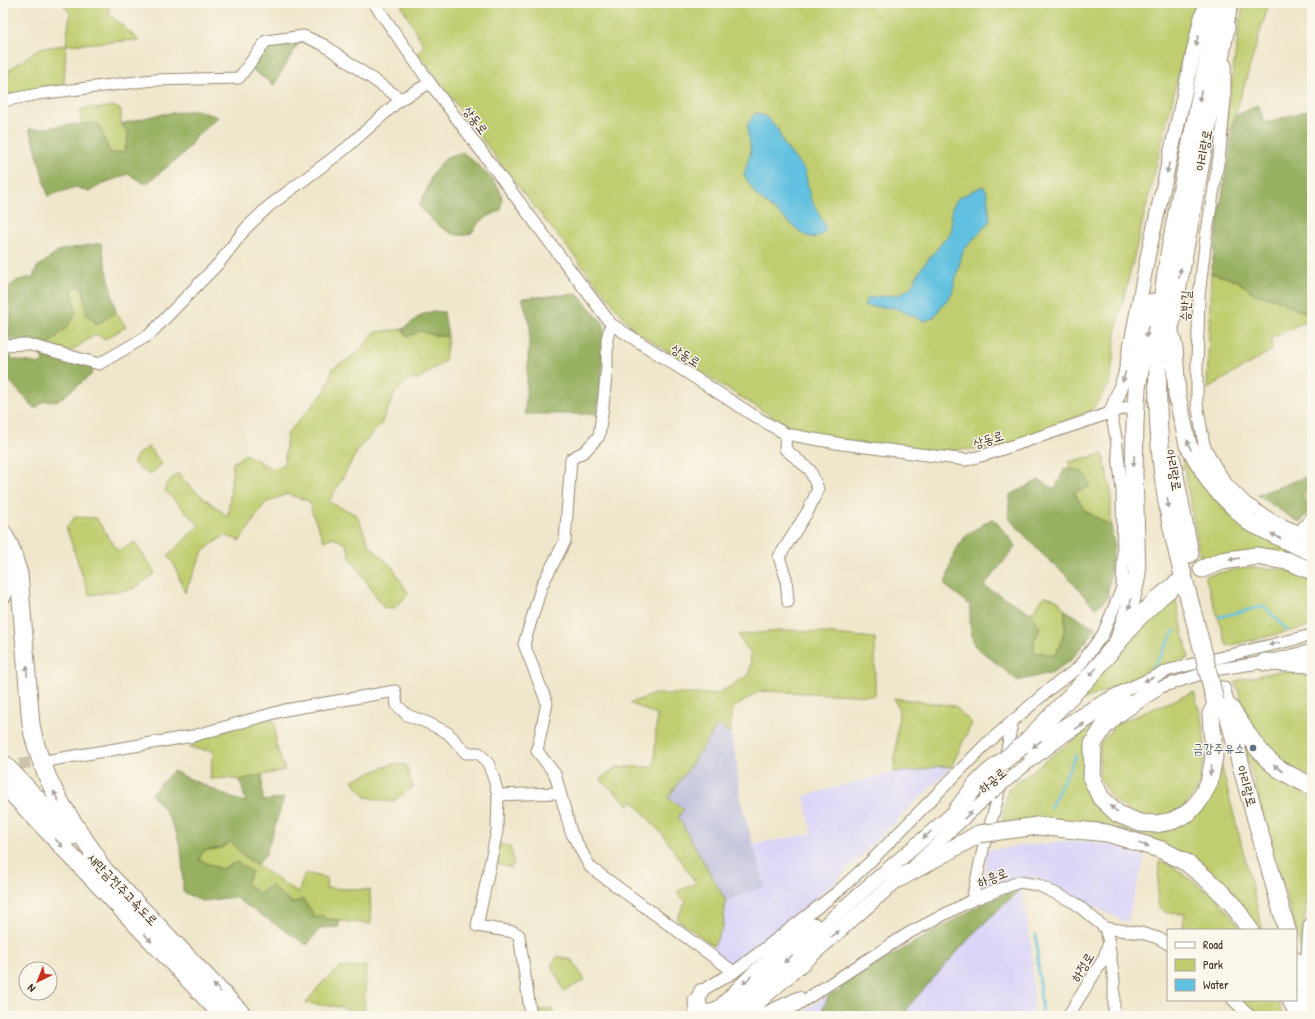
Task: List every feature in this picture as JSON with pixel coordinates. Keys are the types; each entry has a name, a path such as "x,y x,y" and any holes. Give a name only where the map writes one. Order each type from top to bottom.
{"highway":[{"name":"아리랑로","path":"1208,654 1182,572 1169,510 1161,457 1157,395 1159,333 1174,227 1219,3"},
{"name":"아리랑로","path":"1226,27 1167,352 1169,440 1208,654 1275,929"},
{"path":"1118,642 1131,602 1137,575 1134,466 1135,423 1138,388 1160,262 1167,239 1174,227"},
{"path":"1170,331 1174,348 1177,395 1188,446 1212,486 1249,522 1312,552"},
{"path":"3,533 10,546 19,574 31,725 36,748 45,774 59,801 96,856 99,864"},
{"path":"3,554 7,565 7,578 3,595"},
{"path":"1202,569 1222,561 1256,556 1288,561 1312,571"},
{"path":"957,810 976,785 988,779 1023,750 1090,676 1138,618 1176,584"},
{"path":"1266,662 1312,664"},
{"path":"1154,689 1116,714 1103,728 1093,744 1092,779 1101,798 1118,814 1140,823 1156,824 1172,821 1188,813 1199,801 1209,783 1214,757 1211,714 1219,699 1261,753 1288,775 1312,786"},
{"name":"아리랑로","path":"1219,699 1242,769 1287,929"},
{"name":"새만금전주고속도로","path":"3,763 244,1016"},
{"name":"새만금전주고속도로","path":"3,784 223,1016"},
{"path":"893,874 979,834 1037,826 1107,833 1162,850 1187,864 1210,881 1232,903 1249,929"},
{"path":"1298,999 1312,926"},
{"path":"1297,980 1300,1016"},
{"path":"1298,999 1312,1016"}],"main road":[{"path":"1111,413 1125,376 1148,255 1201,19 1206,3"},
{"name":"아리랑로","path":"1226,27 1231,3"},
{"name":"하공로","path":"743,1016 893,874 957,810"},
{"path":"701,991 698,1000 699,1006 704,1011 710,1012 718,1009 754,973 786,946 893,874"},
{"name":"하공로","path":"725,1016 893,874"}],"street":[{"name":"상동로","path":"374,3 430,83 611,324 786,434 842,444 966,460 1128,407"},
{"name":"승반길","path":"1226,27 1232,31 1225,72 1225,100 1220,151 1206,237 1199,296 1196,366 1197,404 1204,445 1227,484 1246,503 1268,518 1312,537"},
{"path":"3,101 38,94 153,80 239,78 266,41 304,36 324,45 401,99"},
{"path":"3,345 27,344 99,364 148,335 218,263 246,228 269,206 345,149 401,99 430,83"},
{"path":"611,324 607,339 607,366 599,436 585,451 571,458 565,541 542,586 524,644 547,703 537,751 555,774 570,832 590,867 734,972"},
{"path":"1185,397 1197,395"},
{"path":"695,1015 694,1000 701,991 734,972 836,893 870,862 984,746 1052,687 1077,669 1103,634 1122,588 1122,490 1116,438 1111,413"},
{"path":"786,434 786,449 810,470 818,489 808,511 778,557 786,578 788,602"},
{"path":"1299,532 1312,517"},
{"path":"1023,750 1092,707 1116,694 1169,670 1312,635"},
{"name":"하공로","path":"893,874 1026,765 1065,736 1105,710 1154,689 1214,670 1266,662 1312,650"},
{"path":"51,760 193,736 285,710 395,691 397,705 407,715 448,733 466,753 479,753 488,763 498,795 497,831 477,926 514,932 520,935 531,1016"},
{"path":"972,900 984,845 997,801 1012,723"},
{"path":"498,795 560,793"},
{"name":"하흥로","path":"832,982 907,934 972,900 1019,882 1038,885 1075,903 1105,928"},
{"path":"1114,1016 1114,981 1109,942 1105,928 1141,933 1158,938 1167,943"},
{"name":"하정로","path":"1068,1016 1104,958 1109,942"},
{"path":"758,1016 832,982"},
{"path":"780,1016 832,982"},
{"path":"1234,1001 1250,1016"}],"shaded area":[{"path":"718,724 730,733 736,756 740,798 765,886 726,901 668,798"},
{"path":"939,766 951,767 838,879 734,969 711,953 723,926 726,901 764,886 752,844 812,834 804,796 894,772 917,771"},
{"path":"1065,841 1084,841 1121,847 1145,857 1127,923 1036,877 983,889 987,850"},
{"path":"1021,888 1031,943 1035,1016 912,1016 906,1009 976,931"},
{"path":"829,995 821,1013 822,1016 794,1016"}],"green space":[{"path":"62,3 104,3 109,7 109,14 139,40 66,45 70,13"},
{"path":"400,3 1196,3 1117,326 1110,383 1092,410 1006,447 920,452 800,434 635,331 512,179 418,53 424,46"},
{"path":"1243,3 1269,3 1235,116 1221,169 1230,90"},
{"path":"299,42 274,85 251,69 266,48 272,45"},
{"path":"66,45 64,86 3,96 9,70 40,48"},
{"path":"1258,105 1265,123 1312,109 1312,314 1296,309 1277,299 1255,294 1236,280 1211,273 1235,116"},
{"path":"92,106 95,109 113,106 121,110 121,124 129,134 124,152 110,153 98,123 82,125 80,110"},
{"path":"196,110 218,117 195,138 184,153 146,184 128,174 104,183 89,192 76,187 48,196 29,129 98,123 110,153 124,152 129,134 121,124 156,115"},
{"path":"462,152 489,176 498,188 502,197 501,210 481,221 471,233 457,235 442,228 428,216 419,205 433,172 447,157"},
{"path":"101,243 116,312 98,324 87,315 83,288 76,286 72,291 75,307 73,320 50,342 47,344 8,338 11,311 6,289 18,280 33,277 37,267 61,250"},
{"path":"1211,273 1236,280 1255,294 1277,299 1296,309 1312,314 1312,318 1271,338 1272,350 1207,389"},
{"path":"76,286 83,288 87,315 97,324 116,312 126,327 105,339 96,334 70,352 47,344 55,339 75,310 72,291"},
{"path":"577,294 604,324 602,369 597,414 525,414 530,324 522,298"},
{"path":"433,311 444,312 448,337 420,331 407,337 403,329 421,315"},
{"path":"403,329 407,337 420,331 448,337 445,361 418,379 408,380 395,393 381,424 359,448 329,502 357,515 369,545 392,567 409,594 394,608 384,608 350,557 347,545 333,537 324,541 309,501 287,494 265,503 240,541 225,535 203,551 185,593 174,564 168,556 199,525 165,491 166,484 178,473 188,485 228,517 233,463 245,454 273,469 284,464 287,434 326,390 333,368 356,354 375,332"},
{"path":"3,348 8,350 12,359 40,364 44,360 39,351 93,367 91,375 58,401 44,401 35,409 3,374"},
{"path":"1179,440 1226,511 1312,557 1312,565 1201,561"},
{"path":"149,447 162,464 149,475 133,463 138,454"},
{"path":"1103,454 1111,491 1111,526 1084,510 1074,491 1081,471 1072,470 1068,462"},
{"path":"1065,468 1082,472 1086,477 1090,487 1074,492 1084,510 1111,526 1114,544 1107,599 1095,608 1066,575 1040,552 1008,517 1010,495 1039,480 1055,489"},
{"path":"1312,475 1312,485 1301,494 1309,511 1300,523 1257,495"},
{"path":"1312,485 1312,509 1309,511 1301,494"},
{"path":"75,517 96,518 118,551 135,542 155,573 134,589 89,595 66,527"},
{"path":"993,518 1016,546 984,586 1031,613 1040,629 1034,641 1034,652 1056,655 1065,630 1065,610 1096,628 1072,659 1053,672 1018,681 974,645 970,624 970,605 945,585 954,553 966,535"},
{"path":"1247,567 1290,570 1312,584 1312,626 1227,646 1205,576"},
{"path":"1174,593 1189,658 1077,702 1149,617"},
{"path":"1045,596 1057,599 1065,610 1065,630 1056,656 1034,652 1034,641 1040,629 1031,613"},
{"path":"792,630 875,638 875,696 759,691 732,709 730,733 718,725 668,798 684,809 678,817 726,901 723,926 714,946 677,919 686,901 676,892 696,883 663,835 632,800 629,805 600,779 617,767 654,767 657,715 630,703 655,694 717,694 749,675 751,655 738,635"},
{"path":"1312,671 1312,778 1278,760 1250,727 1235,681 1275,672"},
{"path":"1194,692 1203,723 1205,757 1198,789 1182,809 1158,819 1139,818 1113,800 1099,777 1100,744 1116,724"},
{"path":"894,698 955,706 972,723 951,767 939,766 917,771 894,772 899,711"},
{"path":"269,718 275,722 276,745 285,770 240,780 228,778 210,779 213,751 189,748 202,738"},
{"path":"1093,725 1086,759 1088,794 1117,824 1163,832 1204,808 1220,760 1263,929 1257,929 1228,886 1144,836 1056,821 1002,821 1008,789"},
{"path":"1241,736 1270,773 1310,798 1312,797 1312,887 1307,899 1301,949 1297,929 1295,929"},
{"path":"393,764 406,765 413,787 392,802 366,797 352,780"},
{"path":"173,771 232,798 246,802 240,780 262,775 263,801 284,798 265,857 256,865 243,855 231,842 221,848 203,851 199,860 221,869 237,862 252,872 246,883 259,894 271,886 293,904 302,899 312,911 314,918 322,915 326,919 340,920 338,927 321,928 307,945 234,897 202,901 183,892 182,856 177,835 166,813 151,794"},
{"path":"231,841 255,863 298,893 305,873 327,878 326,888 370,890 371,924 314,918 271,887 259,894 230,875 199,860 203,851 221,848"},
{"path":"500,844 510,846 514,862 511,868 494,863"},
{"path":"1159,862 1168,863 1214,895 1241,929 1182,929 1185,914 1166,913 1157,904"},
{"path":"1021,888 976,931 906,1009 912,1016 822,1016 821,1013 829,995 841,991 840,985 984,903"},
{"path":"558,956 572,960 585,980 564,991 551,965"},
{"path":"366,966 364,1015 340,1007 306,1003 320,985 339,968"},
{"path":"1243,1001 1278,1001 1283,1016 1259,1016"},
{"path":"551,1008 555,1016 534,1016 533,1012"}],"water":[{"path":"755,113 765,116 777,128 784,145 805,171 810,197 825,226 824,233 815,238 804,235 756,195 744,175 751,151 747,126"},
{"path":"983,186 987,192 990,221 963,251 952,293 933,318 924,321 895,308 864,306 867,298 901,294 911,287 922,267 951,232 952,208 958,198"}],"waterway":[{"path":"1219,617 1264,606 1287,630"},
{"path":"1152,668 1175,630"},
{"path":"1050,808 1076,755"},
{"path":"1036,935 1042,1016"}],"tunnel":[{"path":"1131,406 1183,397"},
{"path":"3,767 46,760"}],"place":[{"name":"금강주유소","path":"1253,748"}]}
